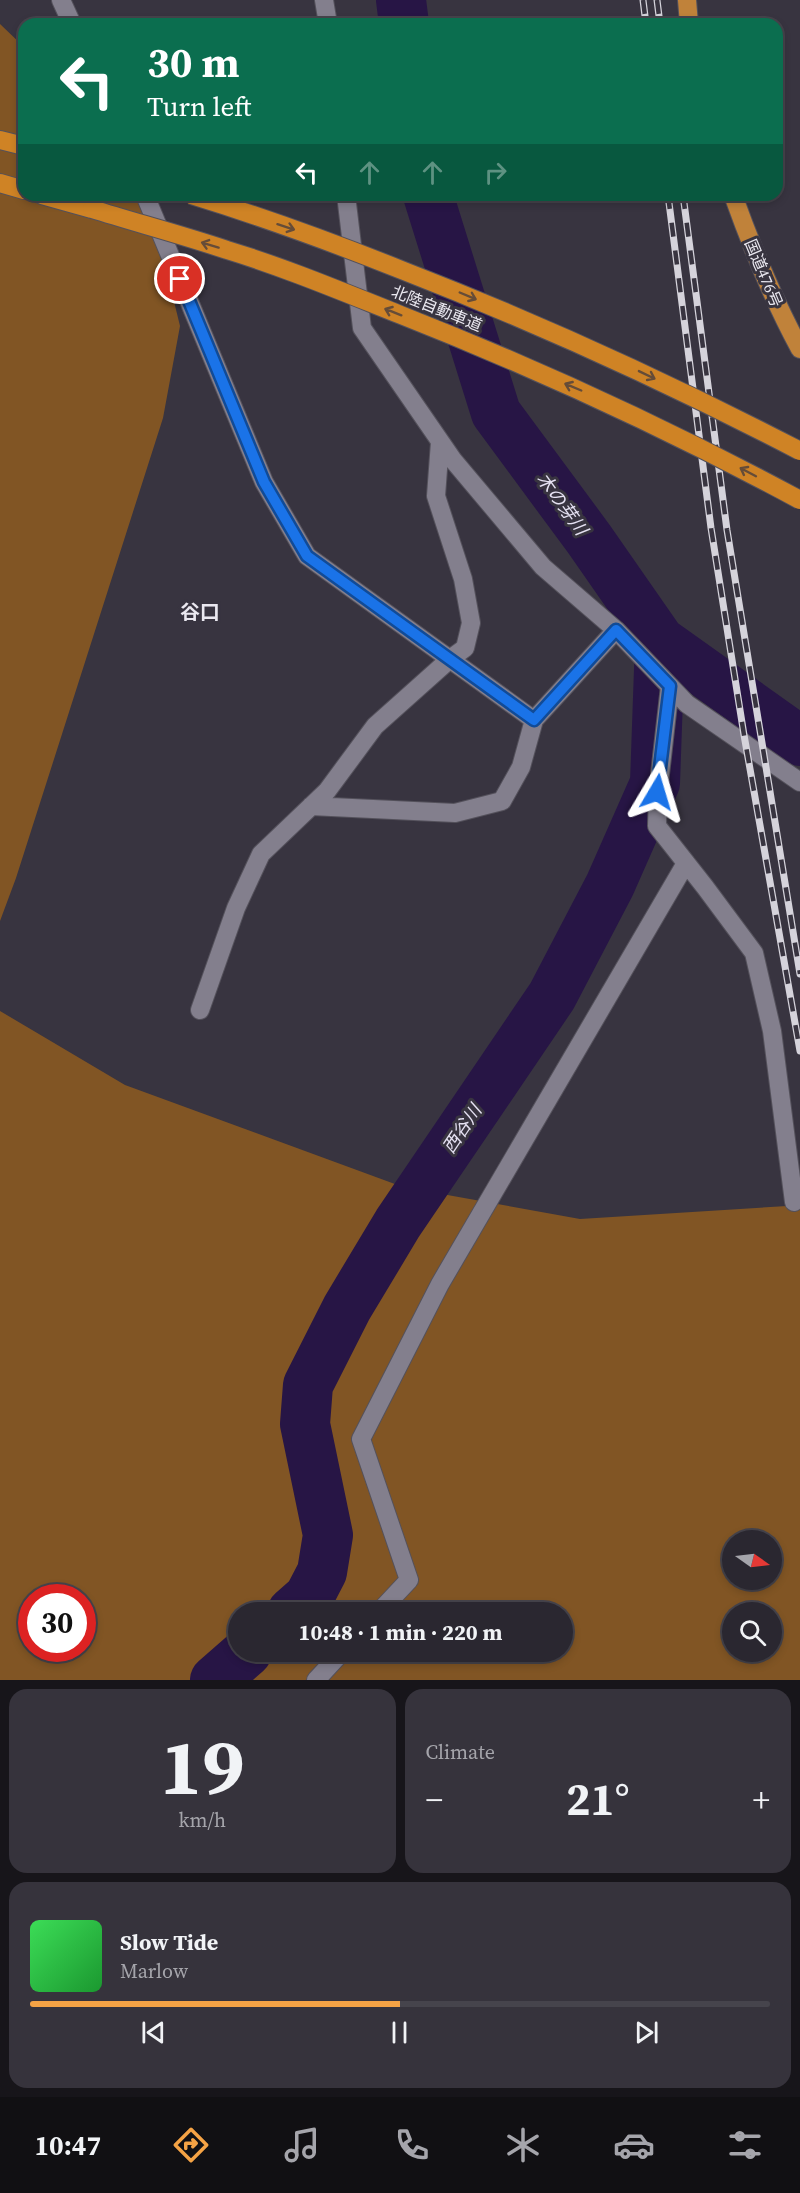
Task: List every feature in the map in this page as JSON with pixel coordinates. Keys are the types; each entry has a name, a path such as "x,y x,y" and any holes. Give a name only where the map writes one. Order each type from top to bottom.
{"highway":[{"path":"687,0 689,18"},
{"path":"0,140 18,144"},
{"path":"0,183 18,188"},
{"name":"北陸自動車道","path":"63,201 228,250 470,342 595,396 737,466 800,500"},
{"name":"北陸自動車道","path":"209,201 318,237 592,348 800,451"},
{"name":"国道476号","path":"735,201 778,309 800,349"}],"street":[{"path":"61,0 69,18"},
{"path":"324,0 327,18"},
{"path":"147,201 264,482 307,556 534,720"},
{"path":"347,201 362,328 440,442 543,567 616,630 687,704 800,782"},
{"path":"200,1010 236,908 261,854 327,791 375,726 465,648 471,623 463,579 436,496 440,442"},
{"path":"311,806 455,813 502,801 521,767 534,720 616,630"},
{"path":"670,686 657,792 657,826 754,953 772,1031 794,1202"},
{"path":"388,1602 409,1580 361,1438 440,1284 686,863"},
{"path":"316,1680 333,1662"}],"shaded area":[{"path":"0,24 18,41 18,201 148,201 151,207 180,326 163,418 16,878 0,921"},
{"path":"0,1011 125,1085 403,1187 580,1219 787,1206 800,1200 800,1680 0,1680"}],"waterway":[{"name":"木の芽川","path":"401,0 403,18"},
{"name":"木の芽川","path":"430,201 496,413 589,539 660,641 800,741"},
{"name":"西谷川","path":"303,1602 309,1597 322,1572 328,1535 305,1424 308,1385 347,1308 398,1223 552,996 610,885 655,783 660,641"},
{"name":"西谷川","path":"215,1680 236,1662"}],"railway":[{"path":"643,0 645,18"},
{"path":"657,0 659,18"},
{"path":"669,201 711,528 744,735 800,1051"},
{"path":"684,201 727,530 800,974"}],"district":[{"name":"谷口","path":"200,612"}],"route":[{"path":"180,279 264,482 307,556 534,720 616,630 670,686 657,792"}]}
